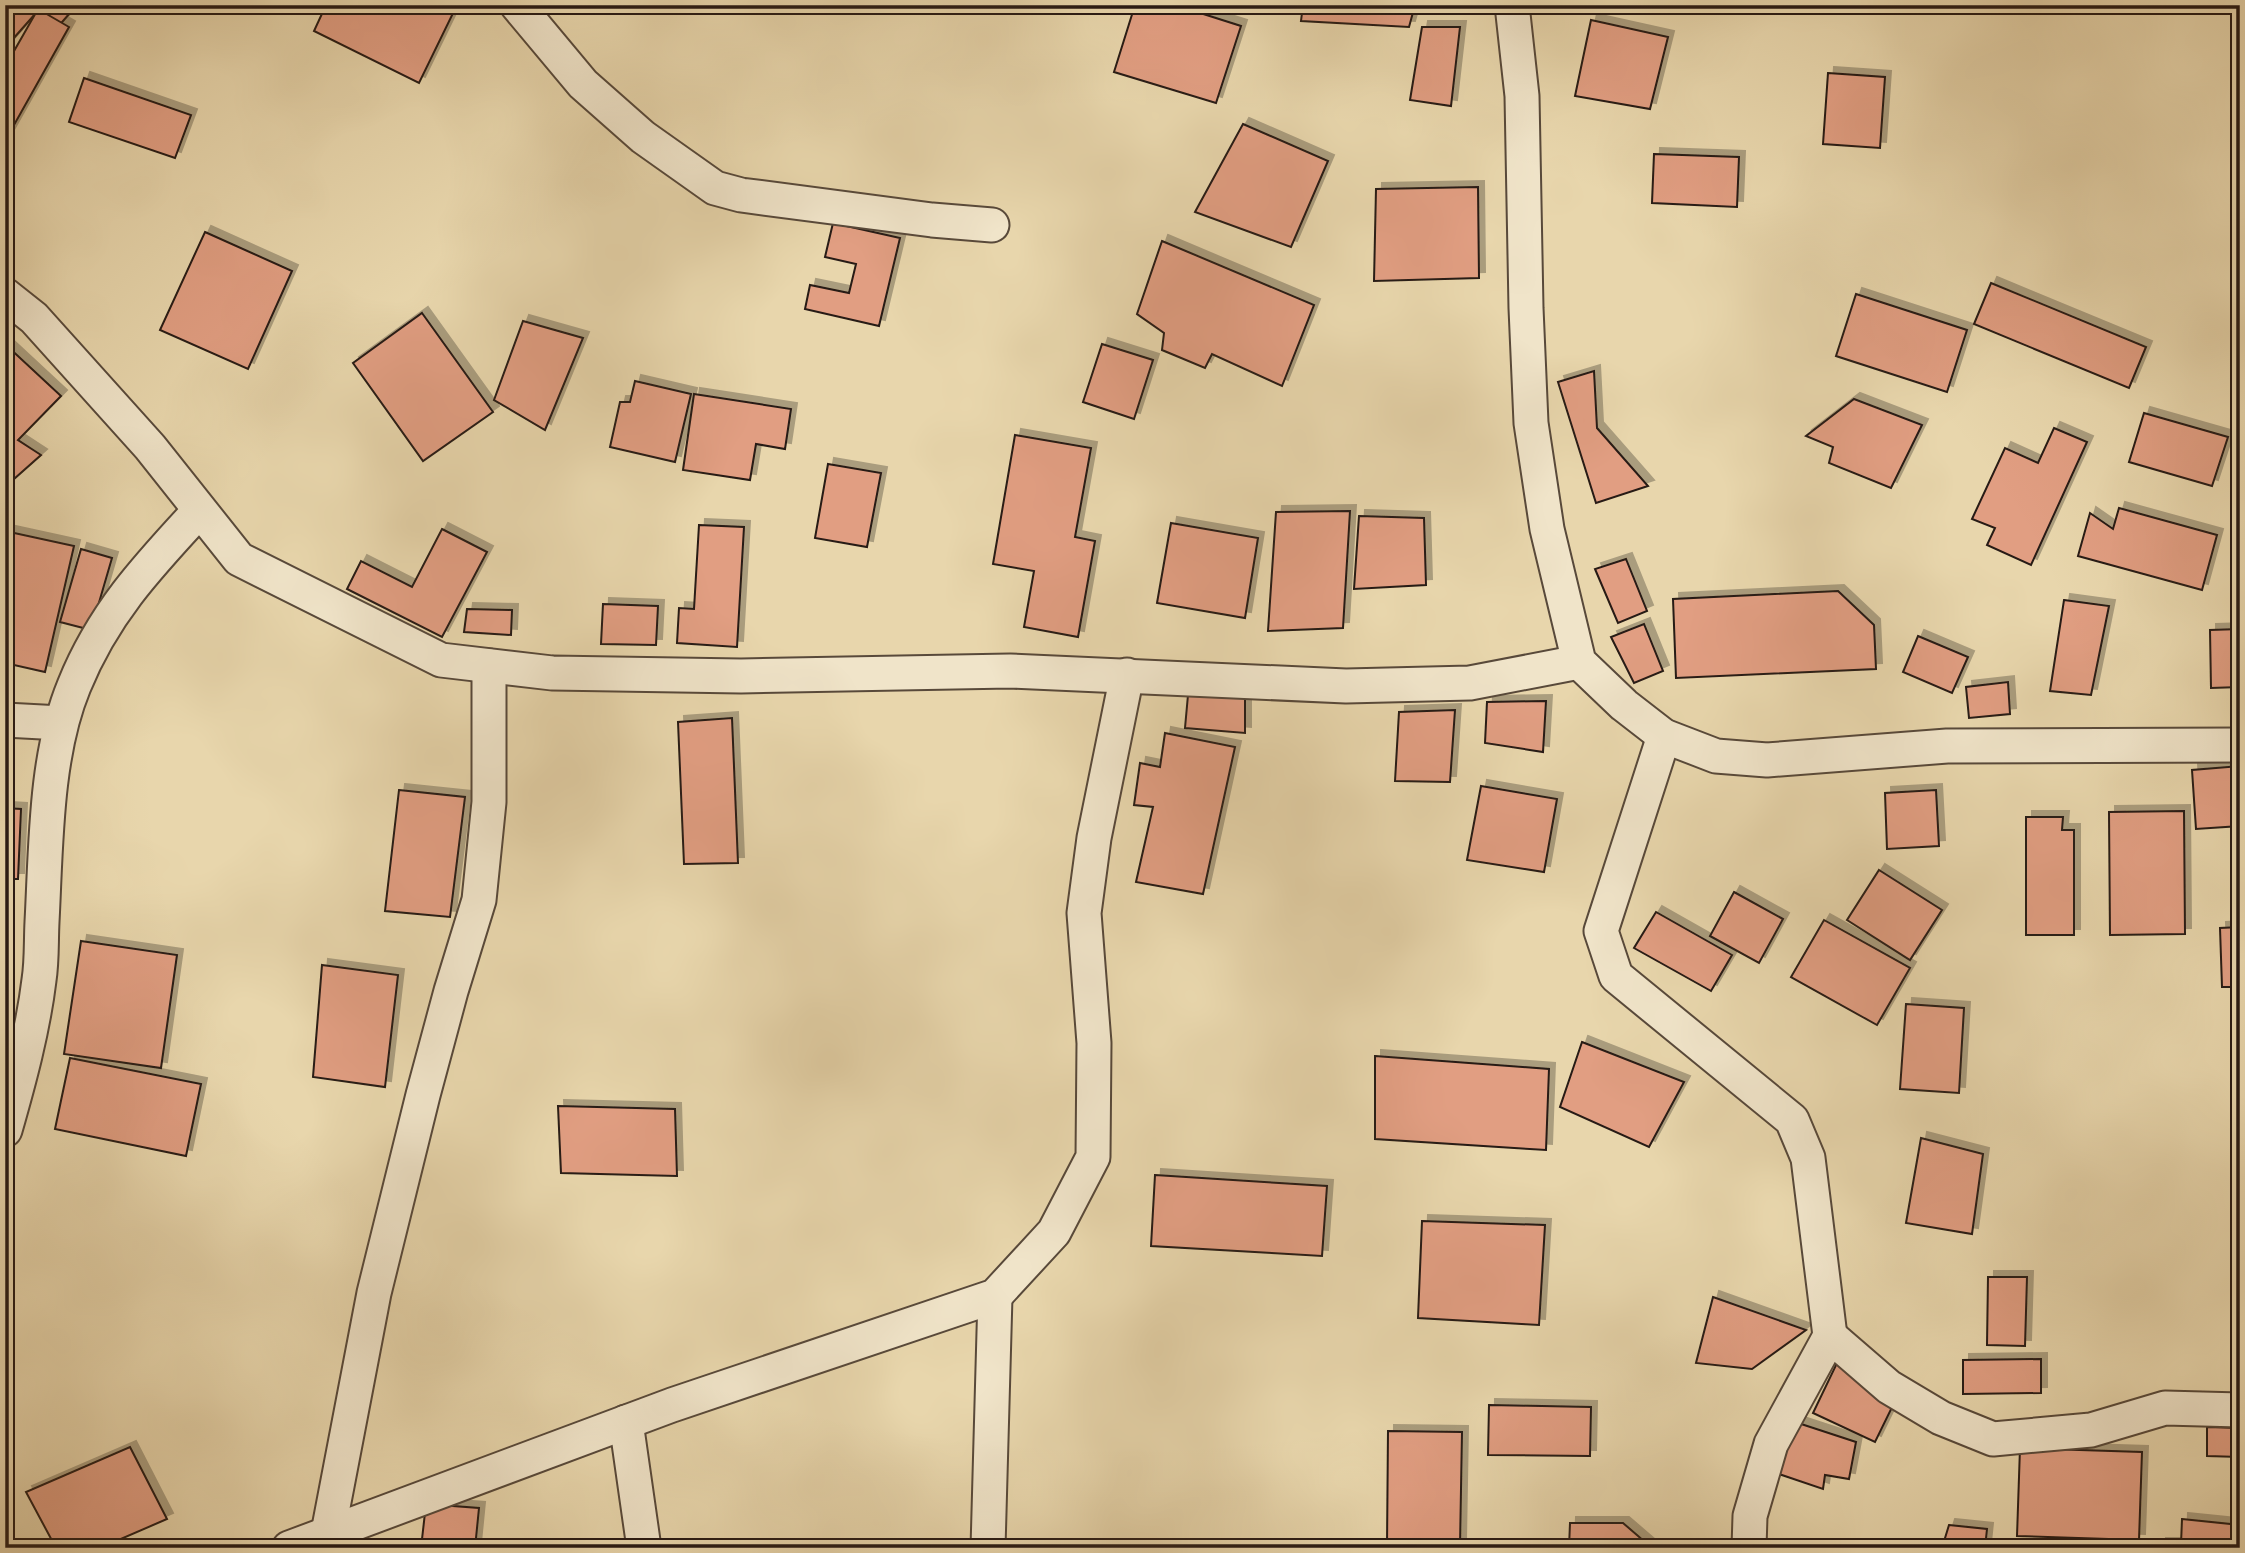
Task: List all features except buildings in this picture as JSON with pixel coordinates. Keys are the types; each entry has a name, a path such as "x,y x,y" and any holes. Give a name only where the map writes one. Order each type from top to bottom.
{"street":[{"path":"517,5 583,84 643,137 715,188 741,195 932,220 992,225"},
{"path":"1511,5 1522,96 1531,423 1548,529 1579,662 1624,705 1664,736 1716,756 1767,760 1947,746 2240,745"},
{"path":"5,295 34,318 150,447 239,559 440,660 552,673 741,676 1010,671 1346,686 1470,683 1579,662"},
{"path":"5,1130 18,1086 40,979 47,817 61,723 74,686 103,626 144,571 199,511"},
{"path":"325,1540 374,1293 426,1082 480,900 489,802 489,666"},
{"path":"289,1548 325,1540 626,1422 995,1296 1054,1232 1093,1157 1094,1043 1084,913 1094,838 1127,675"},
{"path":"5,720 61,723"},
{"path":"1664,736 1601,932 1616,976 1792,1120 1808,1158 1830,1336 1771,1444 1751,1516 1749,1548"},
{"path":"988,1548 995,1296"},
{"path":"1830,1336 1889,1387 1941,1418 1993,1439 2091,1430 2165,1408 2240,1410"},
{"path":"626,1422 644,1548"}]}
